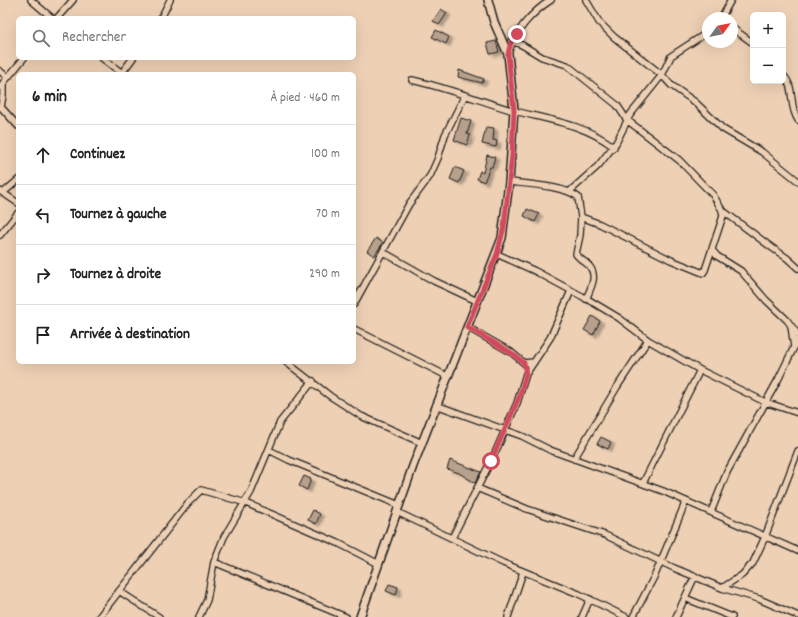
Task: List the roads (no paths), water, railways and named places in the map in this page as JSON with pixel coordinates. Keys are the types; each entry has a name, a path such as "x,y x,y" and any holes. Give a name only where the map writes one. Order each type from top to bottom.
{"street":[{"path":"31,0 50,16"},
{"path":"59,16 73,0"},
{"path":"162,16 170,0"},
{"path":"360,617 436,405 497,254 504,227 514,110 508,54 494,22 488,0"},
{"path":"508,54 511,42 530,17 551,0"},
{"path":"586,0 605,29 662,75 671,85 695,102 723,129 762,152 798,181"},
{"path":"724,12 731,0"},
{"path":"738,32 750,41"},
{"path":"569,192 598,166 614,147 627,120 662,75 671,56 702,36"},
{"path":"511,42 522,45 542,57 567,65 618,105 627,120 679,160 713,195 722,210 787,258 798,268"},
{"path":"16,124 0,107 4,95 2,85 22,60"},
{"path":"104,60 119,72"},
{"path":"122,72 132,60"},
{"path":"0,71 7,78"},
{"path":"786,79 791,86 791,103 798,120"},
{"path":"412,80 445,87 465,95 514,110 571,124 586,130 614,147"},
{"path":"356,300 409,204 430,176 438,158 445,135 465,95"},
{"path":"16,182 2,192 16,202"},
{"path":"509,182 569,192 578,197 581,217 580,235 576,254 592,269 594,276 592,286 586,299"},
{"path":"581,217 600,224 700,272 705,270 722,223 722,210"},
{"path":"0,235 16,215"},
{"path":"712,250 717,256 741,271 798,334"},
{"path":"383,252 434,281 478,301"},
{"path":"497,254 535,271 586,299 619,318 648,340 700,370 765,402 798,413"},
{"path":"452,538 505,431 517,403 526,374 550,338 571,291"},
{"path":"791,325 794,347"},
{"path":"467,327 510,352 524,363 526,374"},
{"path":"356,330 447,376"},
{"path":"711,512 727,472 798,339"},
{"path":"574,459 617,387 648,340"},
{"path":"524,363 534,362"},
{"path":"289,364 313,381 330,396 361,416 422,444"},
{"path":"643,483 700,370"},
{"path":"199,617 206,600 214,562 227,529 246,503 280,422 313,381"},
{"path":"436,405 574,459 643,483 798,550"},
{"path":"269,450 288,460 398,508 452,538 523,572 590,599 626,617"},
{"path":"722,588 747,571 753,563 765,537 798,451"},
{"path":"477,488 527,509 605,535 722,588 759,599 798,616"},
{"path":"99,617 201,490 246,503 338,543 379,564"},
{"path":"633,617 661,560 686,501"},
{"path":"214,562 346,617"},
{"path":"508,617 523,572"},
{"path":"676,617 695,576"},
{"path":"119,591 159,617"},
{"path":"686,598 732,617"},
{"path":"582,617 590,599"}]}
